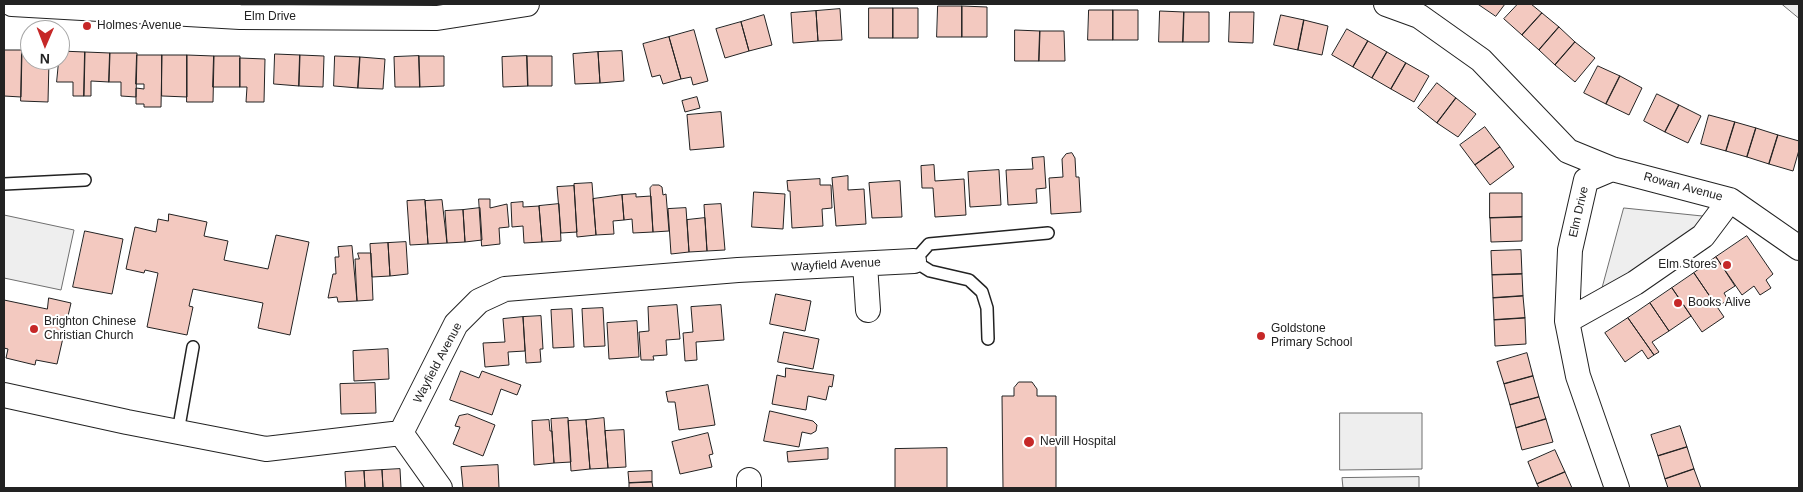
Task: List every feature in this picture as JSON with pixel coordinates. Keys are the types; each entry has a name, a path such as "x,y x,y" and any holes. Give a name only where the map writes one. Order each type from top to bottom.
{"street":[{"name":"Elm Drive","path":"12,4 240,10 437,18 527,4"},
{"path":"1386,4 1419,16 1481,60 1568,151 1612,169"},
{"name":"Elm Drive","path":"1612,169 1586,180 1570,250 1567,320 1578,376 1617,488"},
{"name":"Rowan Avenue","path":"1612,169 1730,200 1799,248"},
{"path":"1567,320 1635,284 1702,236 1730,200"},
{"name":"Wayfield Avenue","path":"401,433 456,324 479,301 505,289 738,270 914,261"},
{"path":"865,264 868,310"},
{"path":"4,395 266,449 401,433 440,488"}],"lane":[{"path":"4,184 85,180"},
{"path":"988,339 987,308 982,292 969,280 930,271 914,261 929,244 1048,233"},
{"path":"178,432 194,347"}],"shaded area":[{"path":"1782,4 1799,4 1799,18"},
{"path":"1624,208 1712,217 1599,300"},
{"path":"4,215 74,230 61,290 4,278"},
{"path":"1340,413 1422,413 1422,469 1340,470"},
{"path":"1419,477 1419,488 1343,488 1342,478"}],"building":[{"path":"1478,4 1505,4 1496,16"},
{"path":"1518,4 1531,4 1542,13 1522,35 1504,19"},
{"path":"938,6 962,6 962,37 937,37"},
{"path":"962,6 987,7 987,37 962,37"},
{"path":"869,8 893,8 893,38 869,38"},
{"path":"893,8 918,8 918,38 893,38"},
{"path":"840,9 842,40 818,41 816,11"},
{"path":"1089,10 1113,10 1113,40 1088,40"},
{"path":"1113,10 1138,10 1138,40 1113,40"},
{"path":"816,11 818,41 793,43 791,13"},
{"path":"1160,11 1184,12 1183,42 1159,42"},
{"path":"1184,12 1209,12 1209,42 1183,42"},
{"path":"1230,12 1254,12 1253,43 1229,42"},
{"path":"1542,13 1559,27 1539,50 1522,35"},
{"path":"764,15 772,45 749,51 741,22"},
{"path":"1281,15 1304,20 1298,50 1274,45"},
{"path":"1304,20 1328,26 1322,55 1298,50"},
{"path":"741,22 749,51 725,58 716,29"},
{"path":"1559,27 1575,42 1555,65 1539,50"},
{"path":"1347,29 1368,41 1353,67 1332,55"},
{"path":"694,30 708,81 693,85 691,77 681,79 669,37"},
{"path":"1015,30 1040,31 1039,61 1015,61"},
{"path":"1040,31 1064,31 1065,61 1039,61"},
{"path":"669,37 681,79 663,84 660,75 652,77 643,44"},
{"path":"1368,41 1387,52 1372,78 1353,67"},
{"path":"1575,42 1595,58 1575,82 1555,65"},
{"path":"4,50 20,50 21,97 4,96"},
{"path":"70,51 85,52 84,96 73,96 73,82 57,82 58,70 70,70"},
{"path":"622,51 624,81 600,83 598,52"},
{"path":"85,52 110,53 109,82 91,81 91,96 84,96"},
{"path":"598,52 600,83 575,84 573,54"},
{"path":"1387,52 1406,63 1391,89 1372,78"},
{"path":"110,53 137,53 136,97 121,96 121,82 109,82"},
{"path":"275,54 300,55 299,86 274,84"},
{"path":"137,55 162,55 161,107 144,107 144,104 136,104 136,88 144,89 144,84 136,84"},
{"path":"162,55 187,55 187,97 162,96"},
{"path":"187,55 214,56 213,102 187,102"},
{"path":"300,55 324,56 323,87 299,86"},
{"path":"214,56 240,56 240,87 213,87"},
{"path":"335,56 360,57 358,88 334,86"},
{"path":"419,56 444,56 444,86 420,87"},
{"path":"419,56 420,87 395,87 394,57"},
{"path":"527,56 552,56 552,86 528,86"},
{"path":"527,56 528,86 503,87 502,57"},
{"path":"360,57 385,59 383,89 358,88"},
{"path":"240,58 265,59 264,102 246,102 247,87 240,87"},
{"path":"1406,63 1429,76 1414,102 1391,89"},
{"path":"1598,66 1620,76 1606,104 1584,93"},
{"path":"22,70 49,70 48,102 21,101"},
{"path":"1620,76 1642,88 1629,115 1606,104"},
{"path":"1437,83 1456,98 1437,123 1418,108"},
{"path":"1657,94 1679,105 1665,132 1644,121"},
{"path":"697,97 700,108 685,112 682,101"},
{"path":"1456,98 1476,114 1458,137 1437,123"},
{"path":"1679,105 1701,116 1688,143 1665,132"},
{"path":"721,112 724,147 690,150 687,115"},
{"path":"1709,115 1735,122 1726,151 1701,144"},
{"path":"1735,122 1756,128 1747,157 1726,151"},
{"path":"1485,127 1500,147 1475,165 1460,145"},
{"path":"1756,128 1778,135 1769,164 1747,157"},
{"path":"1778,135 1799,141 1799,150 1793,171 1769,164"},
{"path":"1500,147 1514,167 1490,185 1475,165"},
{"path":"1072,153 1075,158 1076,177 1079,177 1081,212 1051,214 1049,178 1063,177 1062,159 1066,154"},
{"path":"1044,157 1046,188 1036,189 1037,203 1008,205 1006,170 1033,169 1032,158"},
{"path":"934,165 935,181 964,179 966,215 935,217 933,188 922,188 921,166"},
{"path":"999,170 1001,205 970,207 968,172"},
{"path":"848,176 848,190 864,189 866,224 836,226 832,178"},
{"path":"820,179 820,185 831,185 832,208 822,209 823,226 792,228 790,191 788,191 787,181"},
{"path":"900,181 902,217 872,218 869,183"},
{"path":"592,183 596,235 577,237 574,184"},
{"path":"653,185 662,187 663,195 666,194 669,231 653,232 650,188"},
{"path":"574,186 577,232 561,233 557,187"},
{"path":"754,192 785,194 783,229 752,227"},
{"path":"1490,193 1522,193 1522,217 1490,218"},
{"path":"636,194 636,197 651,196 653,232 633,233 632,219 624,220 622,195"},
{"path":"622,195 624,220 613,221 614,234 596,235 593,199"},
{"path":"479,199 490,199 490,208 507,204 509,227 499,228 500,244 482,246"},
{"path":"425,200 428,244 410,245 407,201"},
{"path":"442,200 447,243 428,244 425,201"},
{"path":"523,202 523,207 539,206 542,242 524,243 523,226 512,227 511,203"},
{"path":"559,204 561,241 542,242 539,206"},
{"path":"721,204 725,250 707,251 704,205"},
{"path":"480,208 482,240 465,242 463,210"},
{"path":"686,208 689,252 671,254 668,209"},
{"path":"463,210 465,242 447,243 445,211"},
{"path":"169,214 207,222 204,236 228,241 224,260 268,269 276,235 309,242 290,335 258,328 263,303 193,289 189,306 193,307 187,335 147,327 158,273 145,270 144,273 126,269 135,227 156,232 158,219 168,221"},
{"path":"1522,217 1522,241 1491,242 1490,218"},
{"path":"705,218 707,251 689,252 687,220"},
{"path":"85,231 123,239 112,294 73,287"},
{"path":"1747,236 1773,274 1766,280 1771,288 1760,295 1754,286 1742,295 1716,257"},
{"path":"406,242 408,274 390,276 388,243"},
{"path":"388,243 390,276 372,277 370,244"},
{"path":"352,246 357,301 338,302 337,297 328,298 333,274 336,274 335,257 339,257 338,247"},
{"path":"1521,250 1522,274 1492,275 1491,251"},
{"path":"358,253 371,253 373,300 357,301 355,259 359,259"},
{"path":"1716,257 1735,286 1724,293 1728,300 1717,307 1694,273"},
{"path":"1694,273 1724,317 1702,332 1672,288"},
{"path":"1522,274 1523,296 1493,298 1492,275"},
{"path":"1672,288 1691,316 1669,331 1650,303"},
{"path":"776,294 811,301 805,331 770,324"},
{"path":"1523,296 1525,318 1494,320 1493,298"},
{"name":"Brighton Chinese Christian Church","path":"49,298 71,303 57,364 36,360 35,365 6,358 8,349 4,348 4,300 47,309"},
{"path":"1650,303 1669,331 1652,342 1659,352 1654,355 1628,318"},
{"path":"677,305 680,339 666,340 667,355 653,356 654,360 641,360 639,332 649,331 648,307"},
{"path":"721,305 724,340 696,342 697,360 685,361 683,333 693,332 691,307"},
{"path":"603,308 605,346 584,347 582,309"},
{"path":"572,309 574,347 553,348 551,310"},
{"path":"541,316 543,349 540,349 541,362 526,363 523,317"},
{"path":"523,317 525,351 508,352 509,365 485,367 483,343 505,342 503,319"},
{"path":"1525,318 1526,344 1495,346 1494,320"},
{"path":"1628,318 1654,355 1648,359 1642,350 1625,362 1605,333"},
{"path":"637,321 639,357 609,359 607,323"},
{"path":"784,332 819,339 813,369 778,362"},
{"path":"388,349 389,379 354,381 353,351"},
{"path":"1527,353 1533,376 1504,384 1497,362"},
{"path":"786,368 834,375 832,387 829,386 826,400 808,396 806,410 772,404 777,375 785,377"},
{"path":"461,371 479,378 482,371 521,385 517,395 501,389 492,415 450,400"},
{"path":"1533,376 1539,397 1510,405 1504,384"},
{"name":"Nevill Hospital","path":"1019,382 1032,382 1037,389 1037,396 1056,396 1056,488 1003,488 1002,396 1014,396 1014,388"},
{"path":"375,383 376,413 341,414 340,384"},
{"path":"708,385 715,425 679,430 675,402 668,402 666,392"},
{"path":"1539,397 1546,419 1516,428 1510,405"},
{"path":"770,411 813,421 817,425 816,431 811,434 802,432 799,447 764,441"},
{"path":"468,414 495,425 483,456 453,444 460,427 455,426 459,416"},
{"path":"568,418 571,462 554,463 551,419"},
{"path":"604,418 608,468 590,469 586,420"},
{"path":"1546,419 1553,442 1522,450 1516,428"},
{"path":"549,420 550,431 552,431 554,463 534,465 532,421"},
{"path":"586,420 590,469 571,471 568,421"},
{"path":"1680,426 1687,447 1658,456 1651,435"},
{"path":"624,430 626,467 608,468 605,431"},
{"path":"708,433 713,454 709,455 712,467 680,474 672,442"},
{"path":"1687,447 1694,469 1665,479 1658,456"},
{"path":"828,448 828,459 788,462 787,452"},
{"path":"947,448 947,488 895,488 895,449"},
{"path":"1555,450 1565,472 1537,484 1528,462"},
{"path":"498,465 499,488 463,488 461,467"},
{"path":"400,469 401,488 383,488 382,470"},
{"path":"1694,469 1701,488 1668,488 1665,479"},
{"path":"382,470 383,488 365,488 364,471"},
{"path":"364,471 365,488 346,488 345,472"},
{"path":"652,471 652,482 629,483 628,472"},
{"path":"1565,472 1572,488 1539,488 1537,484"},
{"path":"652,482 653,488 629,488 629,483"}],"place":[{"name":"Holmes Avenue","path":"87,26"},
{"name":"Elm Stores","path":"1727,265"},
{"name":"Books Alive","path":"1678,303"},
{"name":"Brighton Chinese Christian Church","path":"34,329"},
{"name":"Goldstone Primary School","path":"1261,336"},
{"name":"Nevill Hospital","path":"1029,442"}]}
